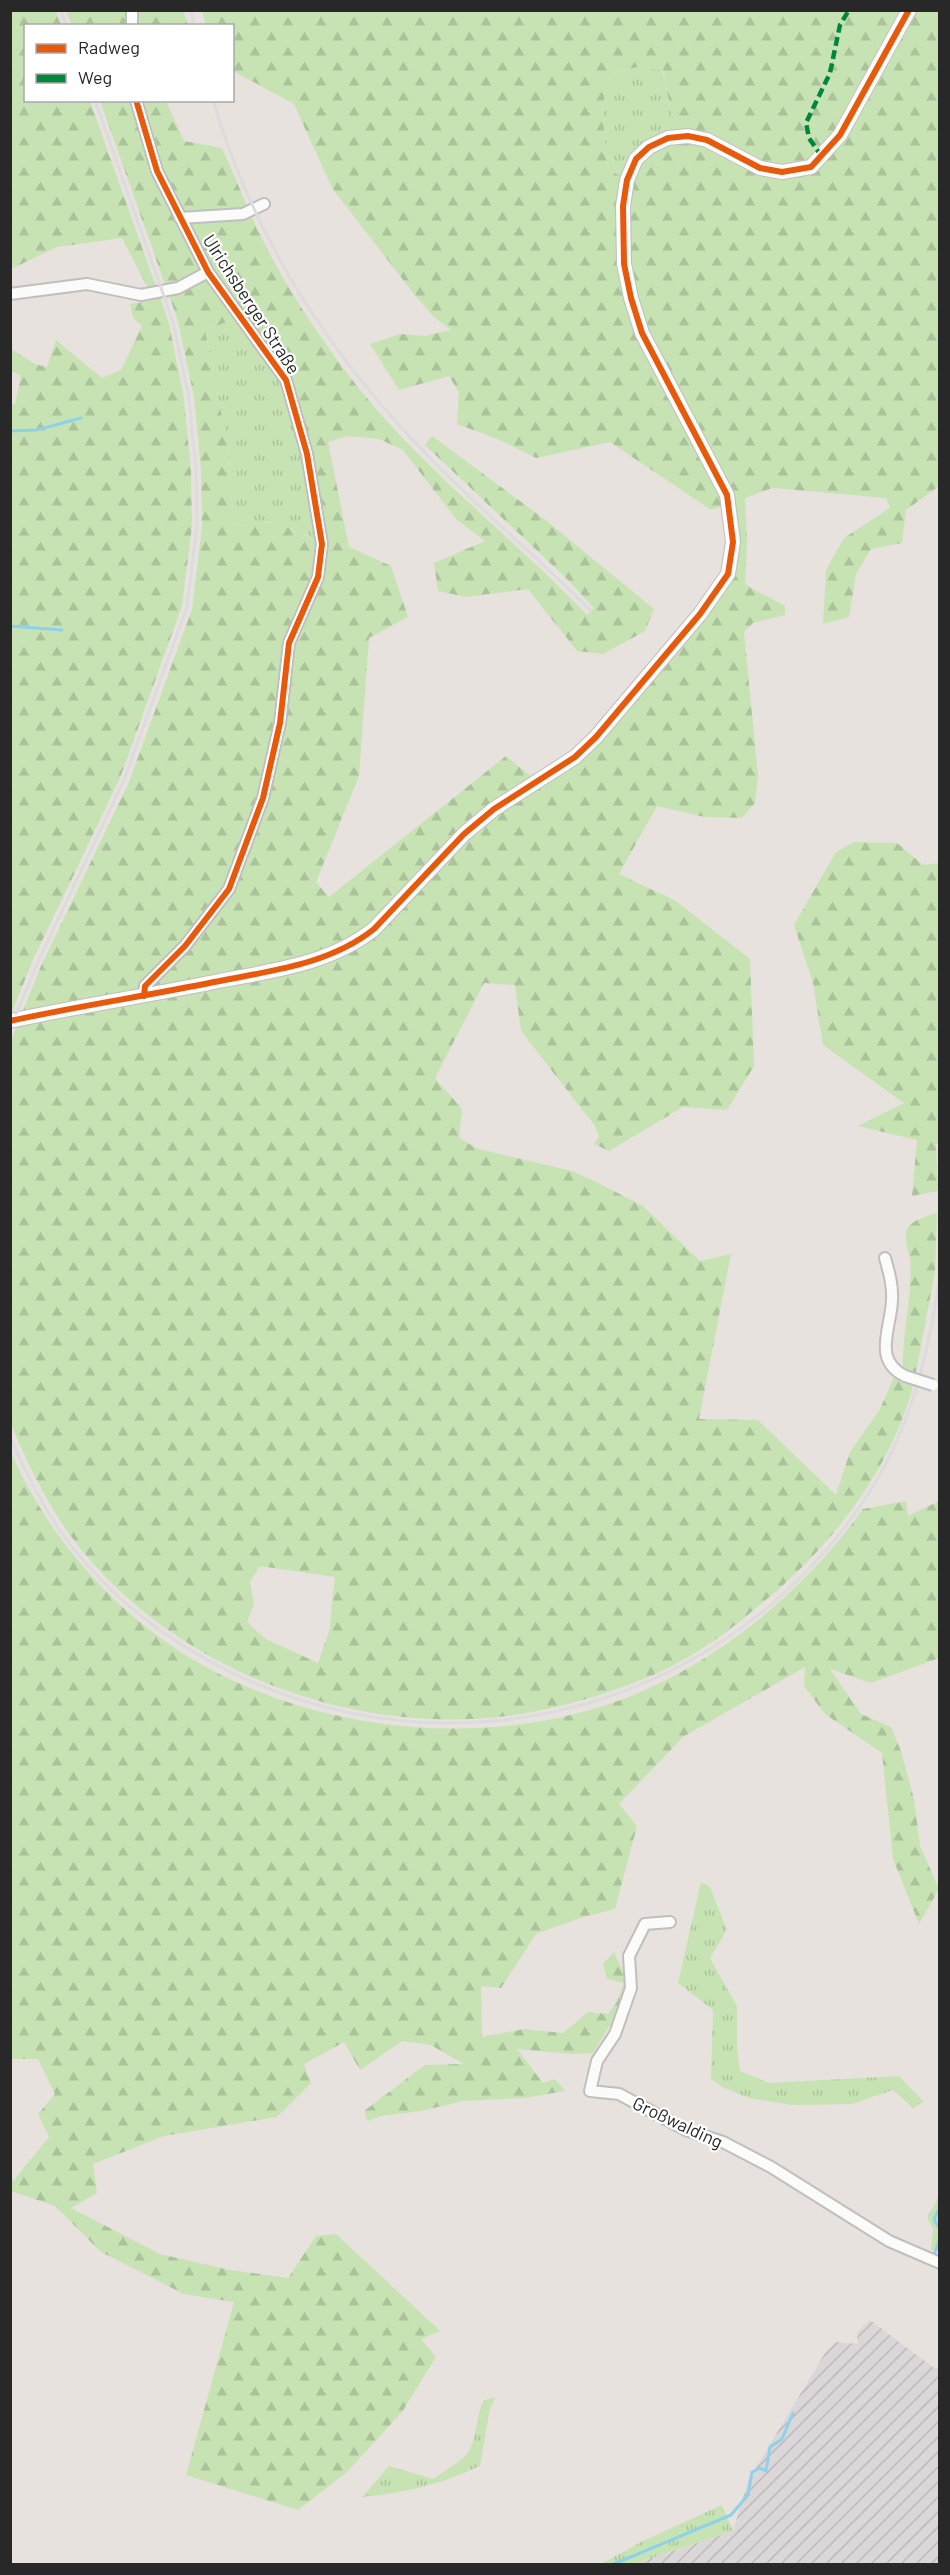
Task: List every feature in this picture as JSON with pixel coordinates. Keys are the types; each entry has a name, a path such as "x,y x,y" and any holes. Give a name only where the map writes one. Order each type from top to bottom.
{"street":[{"path":"10,1022 329,956 363,938 464,834 494,809 575,757 596,737 700,614 728,574 733,542 728,495 642,333 624,264 623,214 627,180 636,159 649,147 668,138 688,136 707,140 760,168 782,172 811,167 840,135 909,10"},
{"name":"Ulrichsberger Straße","path":"137,102 157,171 208,272 286,380 307,454 322,544 318,578 290,643 280,723 263,798 229,890 185,946 145,986 144,996"},
{"path":"180,218 243,214 264,204"},
{"path":"10,294 87,284 141,295 178,288 208,272"},
{"path":"885,1258 892,1288 885,1353 892,1368 905,1376 936,1387"},
{"name":"Großwalding","path":"670,1922 645,1924 629,1956 631,1988 615,2034 597,2061 590,2091 619,2094 686,2130 723,2142 771,2167 890,2241 939,2263"}],"shaded area":[{"path":"870,2320 934,2368 939,2368 939,2564 634,2564 733,2531 748,2481 825,2353 836,2342 858,2344 857,2332"}],"green space":[{"path":"11,11 56,11 61,24 24,24 24,102 90,102 169,323 184,399 191,471 192,526 182,606 120,778 32,962 11,1015 10,404 15,404 21,376 11,371 11,349 35,364 47,367 56,340 102,378 121,370 142,326 133,318 130,304 154,300 122,238 57,247 11,269"},
{"path":"66,11 183,11 188,24 72,24"},
{"path":"202,11 939,11 939,486 906,510 902,543 871,549 856,574 849,617 823,624 826,570 844,538 890,508 886,498 772,488 745,498 747,543 745,583 785,606 785,615 753,623 744,632 758,775 755,803 742,818 705,817 657,806 619,874 676,901 750,959 754,1066 727,1110 683,1107 609,1151 594,1144 599,1137 595,1126 521,1031 515,985 484,983 435,1078 462,1109 459,1138 478,1149 572,1171 596,1182 643,1206 700,1261 731,1254 699,1419 758,1420 836,1495 850,1452 880,1409 895,1375 914,1382 904,1413 876,1474 837,1529 815,1554 767,1599 716,1639 689,1657 660,1672 591,1698 520,1714 472,1719 420,1718 369,1712 318,1701 269,1684 222,1663 177,1636 136,1605 99,1570 71,1537 48,1501 11,1424 10,1043 41,966 129,782 192,609 202,526 201,470 194,397 178,321 100,102 166,102 184,141 222,148 254,223 276,266 322,339 361,391 414,450 587,615 594,608 566,578 425,445 432,436 548,522 654,609 645,631 603,654 577,651 528,589 466,597 438,591 434,563 485,541 456,519 403,450 379,439 348,436 328,442 349,547 391,566 408,617 369,638 359,776 316,882 329,897 506,756 538,782 575,757 728,574 729,504 711,510 610,442 536,458 500,440 457,424 459,392 449,376 399,390 370,344 400,334 425,336 451,330 433,316 414,294 332,188 294,104 234,72 234,24 206,24","holes":["645,65 649,69 663,70 675,133 649,145 625,177 609,171 603,110 606,86 610,74","241,317 286,380 321,544 277,522 234,525 226,437 205,330","260,1566 335,1577 329,1632 318,1663 266,1639 247,1622 254,1604 250,1582"]},
{"path":"645,65 649,69 662,69 676,134 626,177 609,171 603,110 604,97 610,74"},
{"path":"241,317 286,380 322,544 277,522 234,525 226,437 205,330"},
{"path":"854,842 897,843 923,865 939,863 940,1144 936,1144 938,1191 912,1196 917,1140 858,1126 904,1103 823,1045 813,983 794,925 836,852"},
{"path":"937,1213 935,1272 915,1377 907,1375 903,1367 911,1273 906,1232 911,1224"},
{"path":"10,1450 43,1512 85,1568 135,1618 192,1659 246,1686 304,1707 365,1721 428,1728 490,1727 552,1719 612,1703 668,1679 724,1645 776,1605 822,1560 863,1509 906,1501 908,1516 939,1501 939,1658 871,1683 830,1669 861,1714 891,1727 901,1751 914,1799 920,1846 939,1889 919,1924 893,1859 882,1753 825,1714 804,1686 805,1667 683,1737 619,1804 637,1826 615,1909 580,1918 536,1934 501,1988 481,1986 482,2037 524,2029 563,2033 588,2012 608,2014 617,2002 624,1983 607,1979 603,1964 614,1952 627,1980 613,2027 610,2025 593,2053 573,2054 517,2049 543,2083 555,2079 565,2091 524,2098 463,2101 421,2111 381,2116 368,2121 364,2111 425,2065 464,2064 431,2045 402,2041 360,2070 344,2042 304,2064 311,2083 277,2117 164,2136 93,2164 97,2193 71,2208 160,2254 230,2270 288,2278 316,2236 336,2234 440,2331 421,2339 436,2357 402,2412 347,2472 298,2510 186,2475 234,2302 184,2294 101,2252 55,2206 11,2191 11,2179 14,2180 49,2137 38,2114 55,2094 38,2059 11,2059"},
{"path":"701,1882 710,1887 727,1930 710,1958 737,2006 737,2048 740,2071 769,2083 899,2076 924,2102 913,2108 893,2090 852,2104 792,2105 749,2098 722,2087 711,2079 713,2010 678,1983"},
{"path":"939,2196 939,2251 931,2250 933,2228 927,2218"},
{"path":"496,2397 490,2408 480,2466 422,2487 362,2497 389,2466 433,2479 457,2463 472,2445 484,2400"},
{"path":"722,2505 733,2531 634,2564 601,2564 643,2541"}],"waterway":[{"path":"10,431 37,430 81,418"},
{"path":"10,626 62,630"},
{"path":"940,2207 934,2219 940,2230"},
{"path":"934,2255 940,2238"},
{"path":"614,2564 731,2515 748,2495 752,2472 760,2468 766,2471 770,2447 782,2439 793,2413"}],"railway":[{"path":"61,10 65,24"},
{"path":"191,10 194,24"},
{"path":"10,1029 37,964 124,780 187,607 197,526 196,470 189,398 173,322 96,102"},
{"path":"214,102 250,200 273,247 299,292 359,378 430,458 591,611"},
{"path":"10,1437 50,1515 84,1562 104,1583 148,1621 196,1653 248,1680 333,1709 419,1722 505,1720 589,1703 669,1672 743,1627 809,1569 865,1499 894,1446 906,1419 923,1363 940,1275"}],"marked path":[{"path":"822,157 809,138 806,123 830,73 840,25 849,10"}],"cycle path":[{"path":"10,1021 277,970 338,951 374,929 464,834 494,809 575,757 596,737 700,614 728,574 733,542 727,495 642,333 631,298 624,264 623,206 627,180 636,159 649,147 668,138 688,136 707,140 760,168 782,172 811,167 840,135 909,10"},
{"path":"137,102 157,171 208,272 286,380 307,454 322,544 318,577 289,643 280,723 263,798 229,889 185,946 145,986 144,996"}]}
